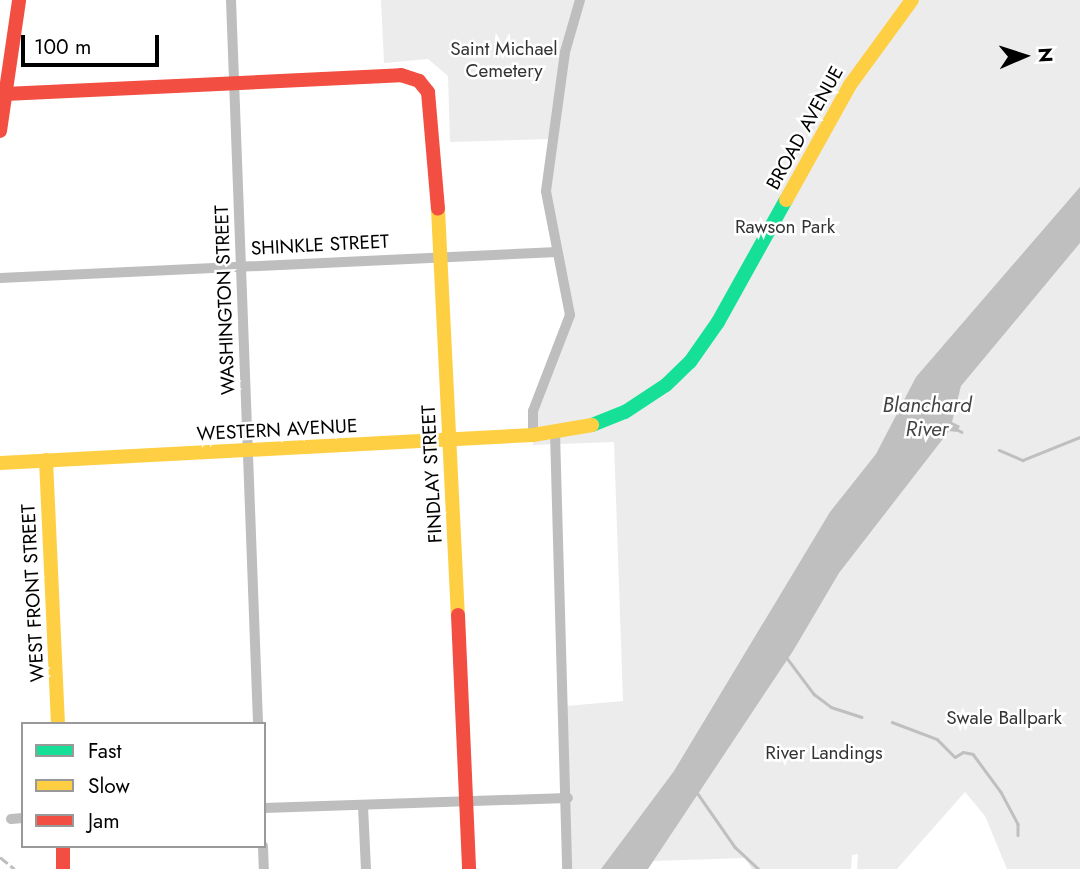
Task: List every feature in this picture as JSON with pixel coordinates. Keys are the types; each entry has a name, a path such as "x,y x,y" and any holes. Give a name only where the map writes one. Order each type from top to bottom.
{"main road":[{"path":"0,131 19,0"},
{"name":"BROAD AVENUE","path":"555,433 625,412 666,385 690,362 718,322 864,62 912,0"},
{"name":"FINDLAY STREET","path":"235,83 401,75 419,81 433,106 451,440 469,869"},
{"path":"5,94 235,83"},
{"name":"WESTERN AVENUE","path":"0,463 555,433"},
{"name":"WEST FRONT STREET","path":"46,460 58,722"},
{"path":"63,848 63,869"}],"street":[{"name":"WASHINGTON STREET","path":"231,0 258,722"},
{"path":"533,435 533,411 570,315 547,205 548,156 565,52 580,0"},
{"name":"SHINKLE STREET","path":"0,278 557,251"},
{"path":"555,433 568,798 568,869"},
{"path":"266,808 568,798"},
{"path":"363,806 366,869"},
{"path":"263,848 264,869"}],"green space":[{"name":"Rawson Park","path":"381,0 1080,0 1080,869 1007,869 985,816 965,792 897,869 857,869 858,854 852,855 851,869 752,869 745,858 653,861 642,857 634,869 567,869 566,706 623,701 614,442 533,445 532,418 569,322 550,225 550,139 450,142 448,76 428,59 384,63"}],"water":[{"name":"Blanchard River","path":"1080,187 1080,243 961,386 952,422 960,426 957,432 949,431 839,573 793,651 648,869 601,869 674,771 830,512 876,454 916,377"}],"waterway":[{"path":"958,430 962,432"},
{"path":"999,450 1023,460 1080,437"},
{"path":"787,658 814,694 831,707 861,717"},
{"path":"892,722 937,739 955,757 963,752 973,754 1001,792 1018,824 1018,835"},
{"path":"696,791 735,847 759,869"}],"railway":[{"path":"0,857 15,869"}],"traffic: fast":[{"path":"592,425 625,412 666,385 690,362 718,322 786,200"}],"traffic: slow":[{"path":"786,200 850,85 912,0"},
{"path":"438,209 458,615"},
{"path":"0,463 533,435 592,425"},
{"path":"46,460 58,722"}],"traffic: jam":[{"path":"0,131 19,0"},
{"path":"5,94 401,75 419,81 428,92 438,209"},
{"path":"458,615 469,869"},
{"path":"63,848 63,869"}],"park label":[{"name":"Saint Michael Cemetery","path":"504,60"},
{"name":"Swale Ballpark","path":"1004,718"},
{"name":"River Landings","path":"824,753"}]}
